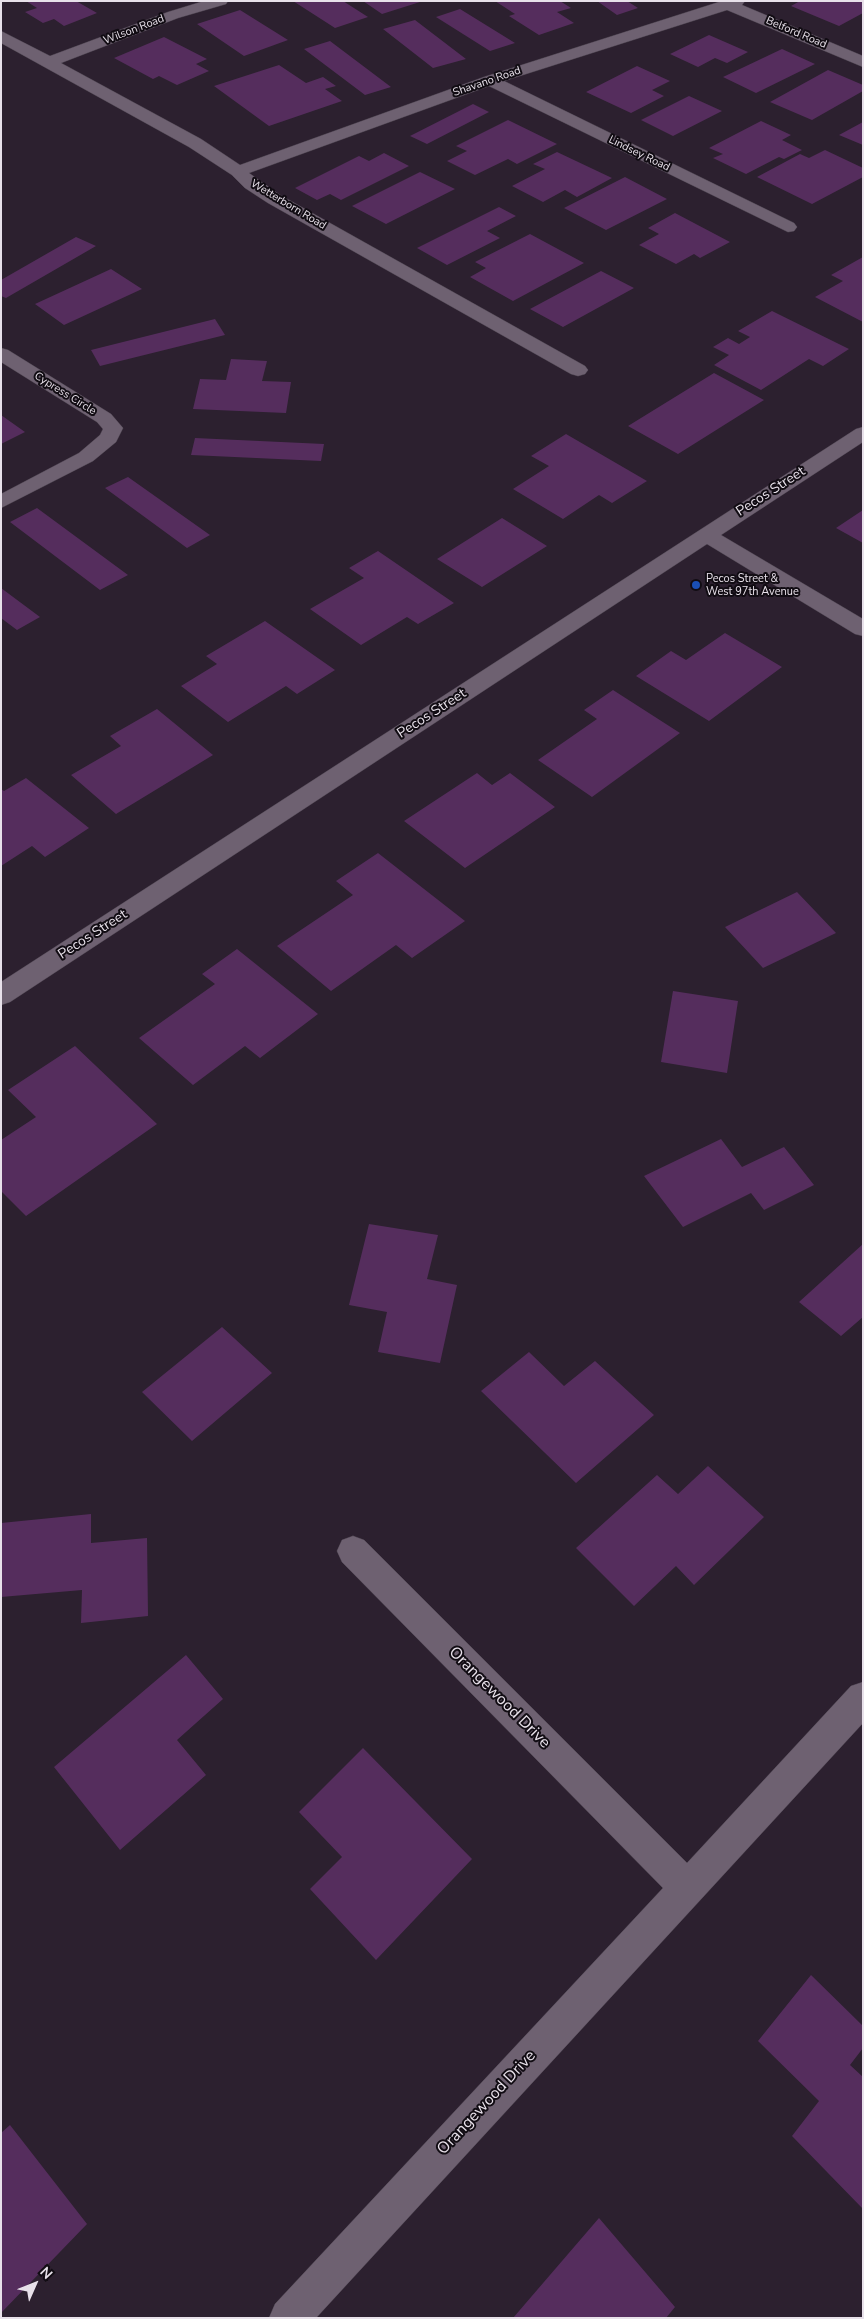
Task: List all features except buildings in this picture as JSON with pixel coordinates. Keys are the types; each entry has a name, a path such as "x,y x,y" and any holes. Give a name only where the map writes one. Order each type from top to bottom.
{"street":[{"name":"Wilson Road","path":"49,62 173,15 221,1"},
{"name":"Belford Road","path":"734,3 863,62"},
{"name":"Shavano Road","path":"238,171 490,80 734,3"},
{"name":"Wetterborn Road","path":"1,36 195,143 238,171 252,184 274,199 578,370"},
{"name":"Lindsey Road","path":"490,80 788,227"},
{"name":"Cypress Circle","path":"1,354 104,418 113,428 109,438 86,457 1,502"},
{"name":"Pecos Street","path":"1,995 863,432"},
{"path":"706,535 863,629"},
{"name":"Orangewood Drive","path":"353,1551 686,1887"},
{"name":"Orangewood Drive","path":"289,2318 863,1698"}],"place":[{"name":"Pecos Street & West 97th Avenue","path":"696,585"}]}
